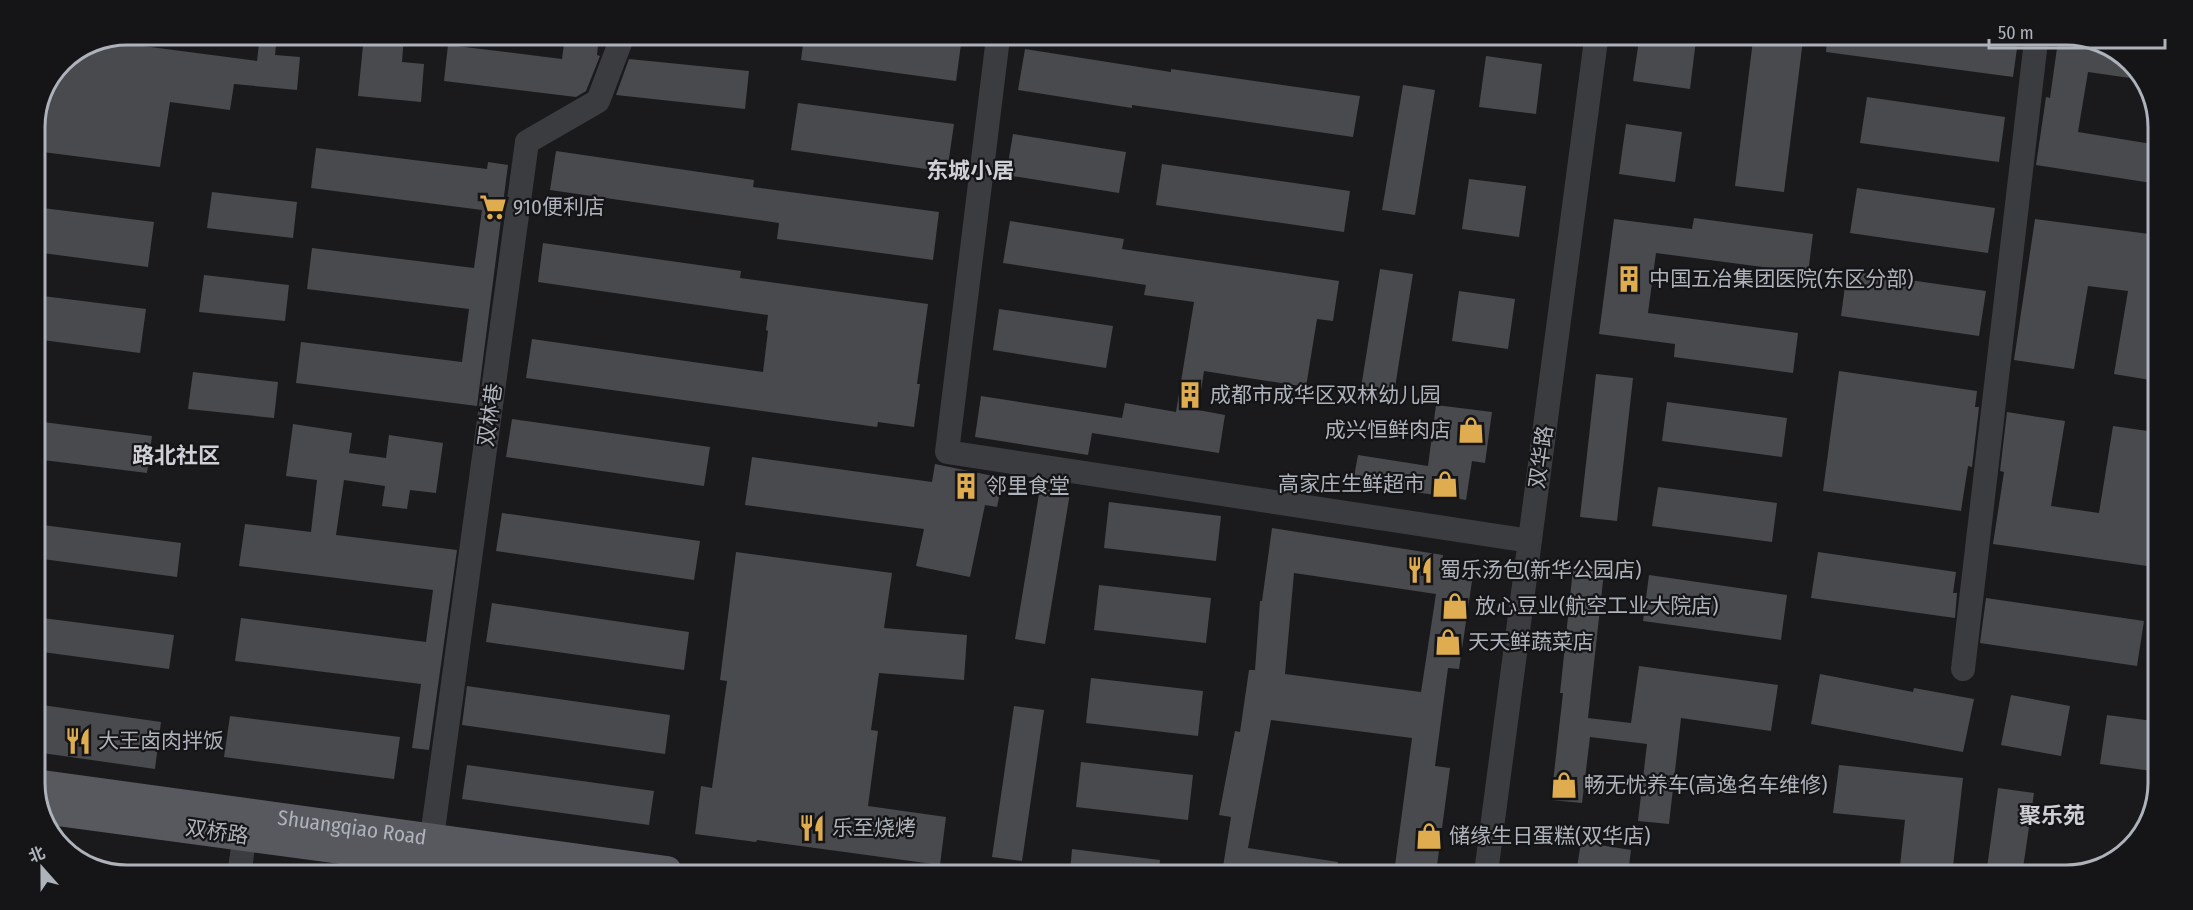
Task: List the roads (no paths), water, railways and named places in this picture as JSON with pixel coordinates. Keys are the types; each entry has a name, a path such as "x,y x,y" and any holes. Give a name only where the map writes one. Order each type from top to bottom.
{"main road":[{"name":"Shuangqiao Road","path":"45,786 246,824 432,837 626,865"},
{"name":"双桥路","path":"49,810 246,824 471,865"}],"street":[{"name":"双林巷","path":"432,837 527,142 598,101 619,45"},
{"path":"997,45 947,452 1530,541"},
{"name":"双华路","path":"1487,865 1595,45"},
{"path":"1963,669 2036,45"},
{"path":"241,865 246,824"}],"place":[{"name":"910便利店","path":"493,207"},
{"name":"中国五冶集团医院(东区分部)","path":"1629,279"},
{"name":"成都市成华区双林幼儿园","path":"1190,395"},
{"name":"成兴恒鲜肉店","path":"1471,430"},
{"name":"高家庄生鲜超市","path":"1445,484"},
{"name":"邻里食堂","path":"966,486"},
{"name":"蜀乐汤包(新华公园店)","path":"1420,570"},
{"name":"放心豆业(航空工业大院店)","path":"1455,606"},
{"name":"天天鲜蔬菜店","path":"1448,642"},
{"name":"大王卤肉拌饭","path":"78,741"},
{"name":"畅无忧养车(高逸名车维修)","path":"1564,785"},
{"name":"乐至烧烤","path":"812,828"},
{"name":"储缘生日蛋糕(双华店)","path":"1429,836"}],"district":[{"name":"东城小居","path":"970,170"},
{"name":"路北社区","path":"176,455"},
{"name":"聚乐苑","path":"2052,815"}]}
